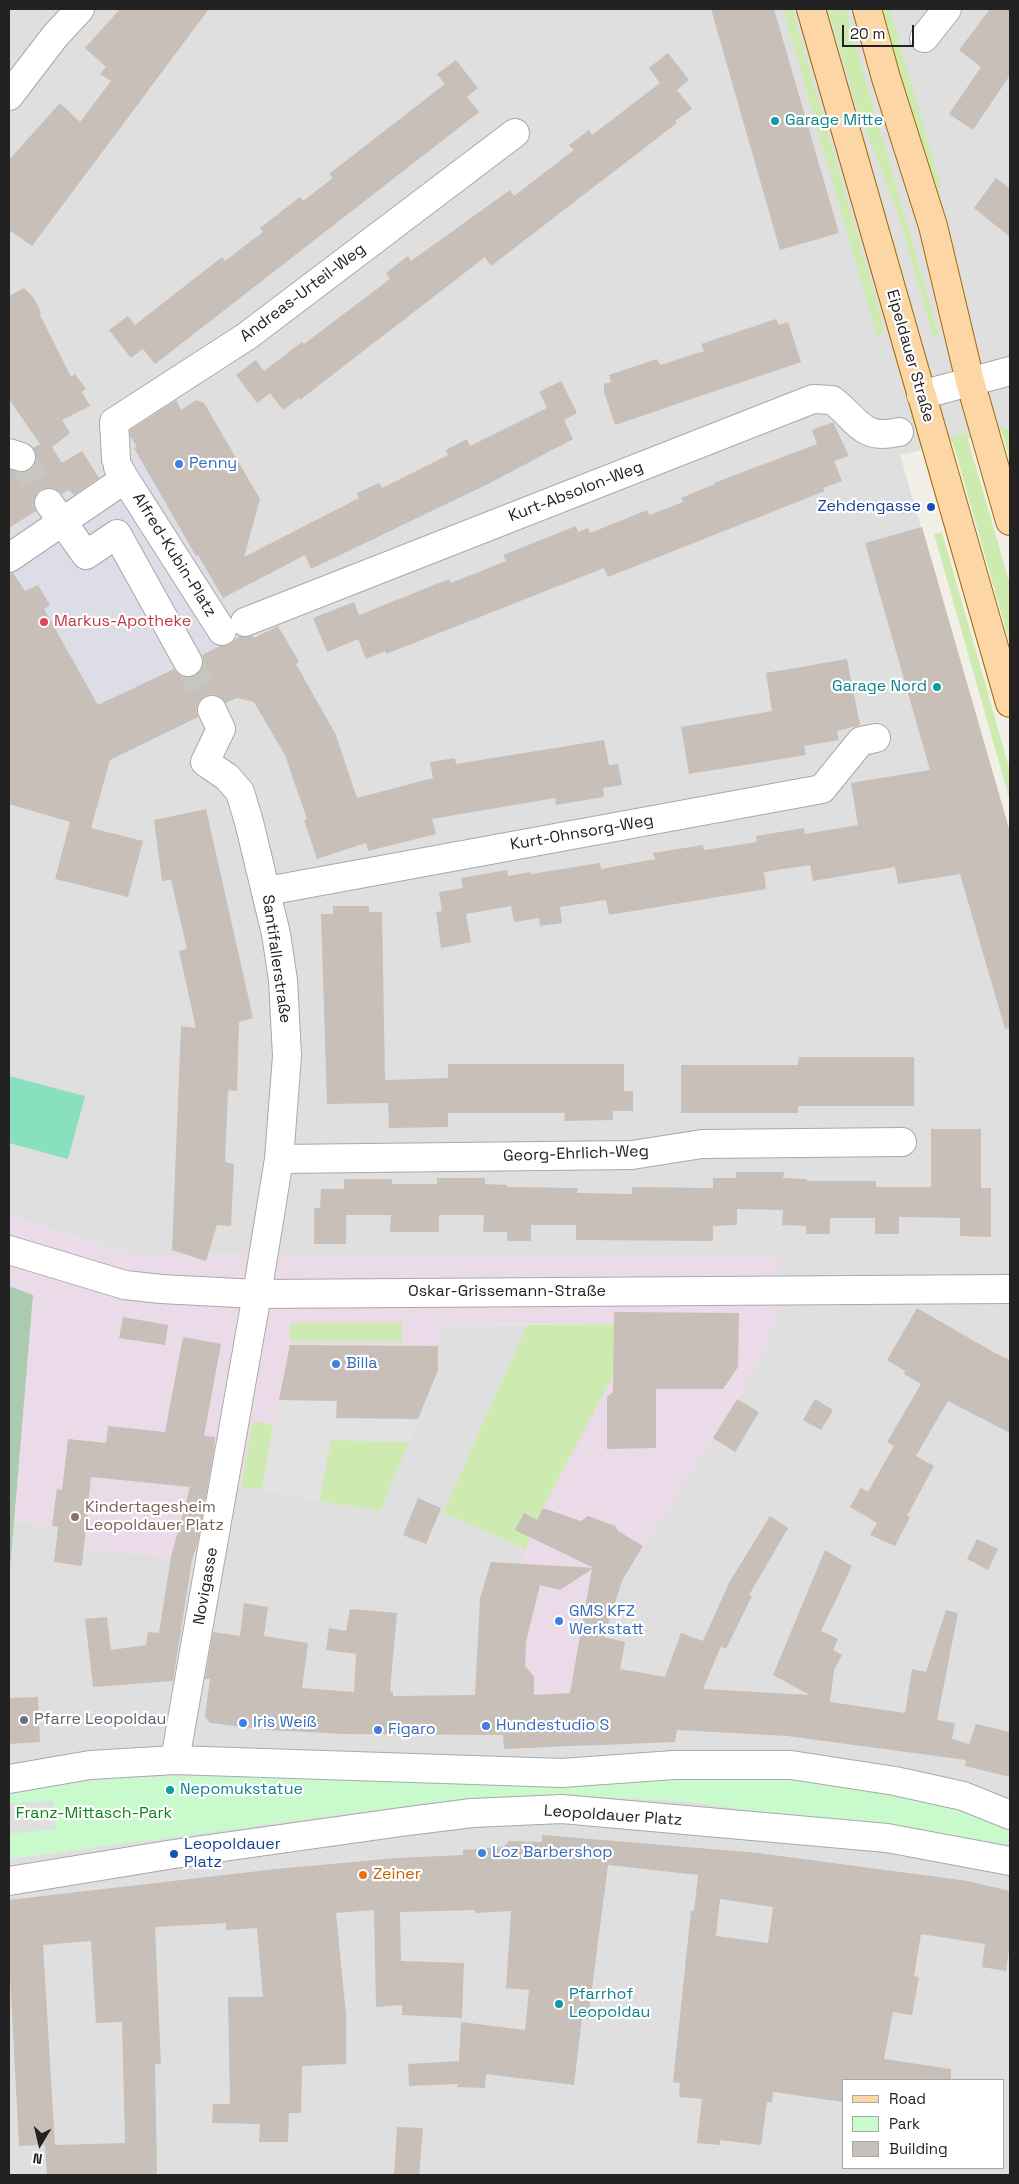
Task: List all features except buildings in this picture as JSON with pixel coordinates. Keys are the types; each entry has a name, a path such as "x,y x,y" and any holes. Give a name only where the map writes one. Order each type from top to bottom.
{"main road":[{"name":"Eipeldauer Straße","path":"811,9 1010,703"},
{"path":"867,9 886,78 933,226 970,381 1010,521"}],"street":[{"path":"9,96 55,36 80,9"},
{"path":"924,38 947,9"},
{"name":"Andreas-Urteil-Weg","path":"120,468 114,422 247,336 514,132"},
{"path":"921,395 1010,372"},
{"name":"Kurt-Absolon-Weg","path":"234,626 813,399 832,400 863,430 879,435 899,432"},
{"name":"Alfred-Kubin-Platz","path":"9,558 56,512 120,468 234,626 185,656 117,534 86,555 56,512"},
{"name":"Santifallerstraße","path":"212,710 221,729 205,762 227,777 240,792 267,890 280,962 286,1031 285,1086 278,1159 257,1294"},
{"name":"Kurt-Ohnsorg-Weg","path":"267,890 822,788 861,741 876,738"},
{"name":"Georg-Ehrlich-Weg","path":"278,1159 632,1155 702,1144 902,1142"},
{"name":"Oskar-Grissemann-Straße","path":"9,1250 125,1285 160,1289 257,1294 1010,1289"},
{"name":"Novigasse","path":"175,1760 257,1294"},
{"path":"9,1779 90,1765 175,1760 562,1773 674,1765 791,1765 895,1781 963,1796 1010,1815"},
{"name":"Leopoldauer Platz","path":"9,1881 310,1834 472,1813 562,1809 887,1838 1010,1861"}],"shaded area":[{"path":"9,9 1010,9 1010,429 900,455 1010,833 1010,2175 9,2175 9,1582 14,1521 58,1527 82,1565 84,1549 170,1557 187,1497 210,1501 241,1487 379,1511 438,1346 439,1325 527,1325 444,1513 526,1549 508,1618 504,1749 591,1746 604,1637 622,1581 742,1391 778,1258 134,1255 9,1216"},
{"path":"141,454 149,474 196,556 198,555 245,641 220,646 100,704 88,701 82,692 89,688 44,609 49,605 38,585 25,591 19,583 9,589 9,528 69,490 74,496"},
{"path":"9,1216 134,1255 778,1258 777,1317 763,1354 713,1438 622,1581 604,1637 591,1744 504,1749 508,1618 529,1537 543,1508 614,1324 439,1325 438,1370 380,1511 241,1487 210,1501 187,1498 171,1557 84,1549 82,1566 54,1562 58,1527 14,1521 33,1295 9,1286"},
{"path":"279,1400 337,1401 336,1417 418,1419 409,1442 331,1440 319,1501 262,1490"}],"green space":[{"path":"783,9 792,9 884,328 883,333 877,337"},
{"path":"828,9 845,9 939,335 933,337 898,214 856,105"},
{"path":"880,9 890,9 941,187 933,190"},
{"path":"1000,426 1010,430 1010,460"},
{"path":"966,433 1010,584 1010,644 951,436"},
{"path":"942,532 1010,771 1010,801 934,534"},
{"path":"9,1076 85,1096 68,1159 9,1143"},
{"path":"9,1286 33,1295 9,1582"},
{"path":"290,1323 402,1323 402,1341 290,1341"},
{"path":"614,1324 614,1374 543,1508 529,1537 526,1549 443,1513 527,1325"},
{"path":"253,1421 273,1425 262,1490 241,1487"},
{"path":"331,1440 409,1442 380,1511 319,1501"},
{"name":"Franz-Mittasch-Park","path":"731,1772 818,1776 944,1799 1010,1826 1010,1845 689,1802 555,1794 458,1799 9,1859 9,1834 56,1829 53,1800 9,1804 9,1794 66,1783 121,1778 199,1776 554,1784"}],"tunnel":[{"path":"21,457 49,503"},
{"path":"188,662 212,710"}],"place":[{"name":"Garage Mitte","path":"775,121"},
{"name":"Penny","path":"179,464"},
{"name":"Zehdengasse","path":"931,507"},
{"name":"Markus-Apotheke","path":"44,622"},
{"name":"Garage Nord","path":"937,687"},
{"name":"Billa","path":"336,1364"},
{"name":"Kindertagesheim Leopoldauer Platz","path":"75,1517"},
{"name":"GMS KFZ Werkstatt","path":"559,1621"},
{"name":"Pfarre Leopoldau","path":"24,1720"},
{"name":"Iris Weiß","path":"243,1723"},
{"name":"Hundestudio S","path":"486,1726"},
{"name":"Figaro","path":"378,1730"},
{"name":"Nepomukstatue","path":"170,1790"},
{"name":"Loz Barbershop","path":"482,1853"},
{"name":"Leopoldauer Platz","path":"174,1854"},
{"name":"Zeiner","path":"363,1875"},
{"name":"Pfarrhof Leopoldau","path":"559,2004"}]}
